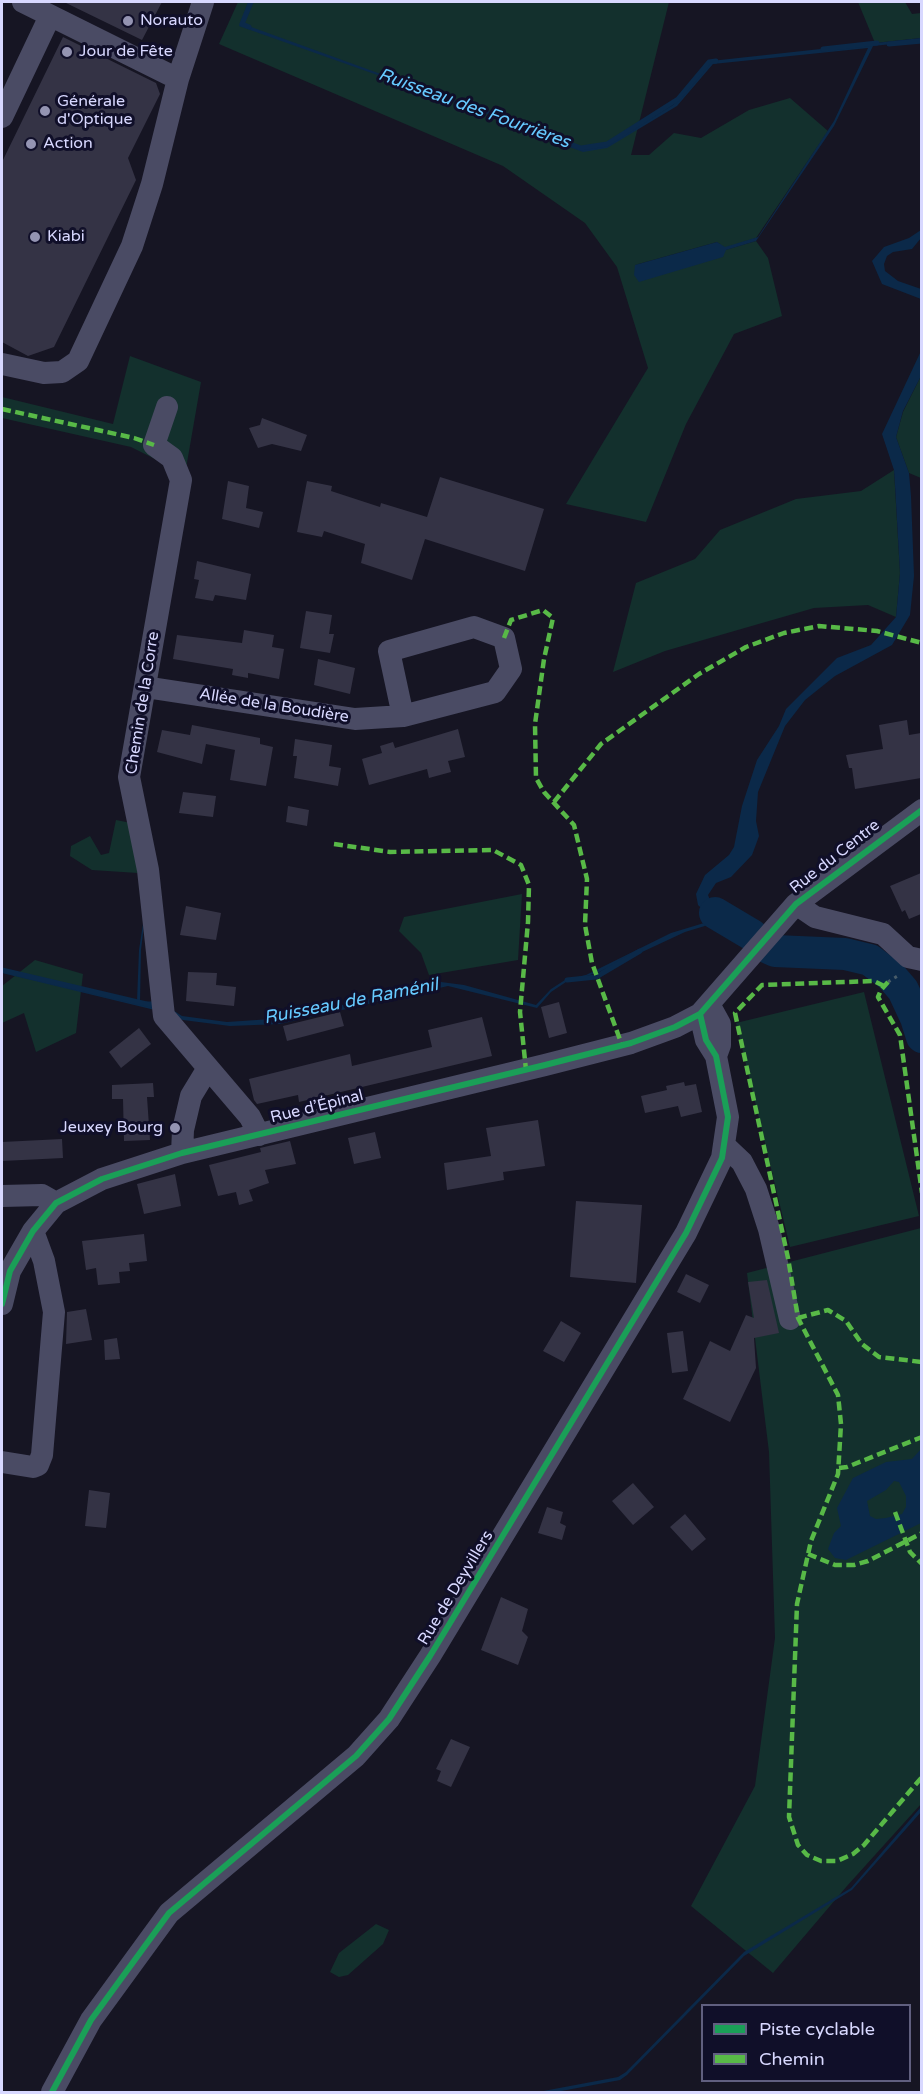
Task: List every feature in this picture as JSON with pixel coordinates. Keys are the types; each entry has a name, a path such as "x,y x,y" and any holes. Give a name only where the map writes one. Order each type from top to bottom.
{"street":[{"path":"23,2 178,79"},
{"path":"2,364 44,373 63,372 78,361 132,246 152,184 178,79 203,2"},
{"path":"2,117 50,16"},
{"name":"Chemin de la Corre","path":"167,407 154,445 172,458 181,480 129,777 148,870 162,1007 208,1068 250,1117 259,1135"},
{"name":"Allée de la Boudière","path":"145,687 355,719 403,716 495,692 512,669 504,638 474,627 388,651 403,716"},
{"name":"Rue du Centre","path":"704,1009 796,904 921,810"},
{"path":"796,904 816,917 883,934 908,957 921,960"},
{"name":"Rue de Deyvillers","path":"52,2092 91,2020 169,1913 356,1756 389,1719 430,1656 686,1233 722,1158 728,1117 716,1056 720,1045 720,1024 704,1009"},
{"name":"Rue d’Épinal","path":"2,1304 10,1271 33,1231 56,1203 102,1179 183,1154 631,1043 675,1027 704,1009"},
{"path":"183,1154 183,1130 190,1096 208,1068"},
{"path":"724,1145 742,1162 756,1189 769,1229 790,1319"},
{"path":"2,1196 42,1195 56,1203"},
{"path":"2,1462 33,1467 38,1465 42,1455 54,1312 44,1261 33,1231"}],"green space":[{"path":"238,2 669,2 631,155 649,155 674,133 701,138 749,110 790,98 828,131 756,238 725,248 717,242 635,265 725,250 756,241 768,258 782,316 734,334 686,424 646,522 566,504 648,368 617,267 585,223 503,166 219,44"},
{"path":"858,2 905,2 912,14 921,13 921,38 875,43"},
{"path":"130,356 201,382 132,780 131,823 124,795 124,755 173,500 172,477 165,464 131,447 2,418 2,397 113,424"},
{"path":"921,376 921,478 909,473 896,437 903,412"},
{"path":"894,470 900,573 896,617 868,605 814,608 665,651 613,672 636,583 695,559 720,530 796,499 861,491"},
{"path":"116,820 131,823 138,873 92,870 70,856 71,846 90,836 101,855 109,853"},
{"path":"522,894 518,960 429,975 421,953 399,931 404,917"},
{"path":"35,960 83,974 76,1033 36,1052 24,1013 2,1023 2,986"},
{"path":"864,992 919,1216 790,1247 736,1023"},
{"path":"921,1228 921,1804 773,1973 691,1906 755,1786 775,1638 769,1452 747,1273"},
{"path":"376,1924 389,1930 383,1944 348,1975 339,1977 330,1972 339,1953"}],"water":[{"path":"248,2 251,2 243,24 447,98 495,113 513,123 581,148 607,144 673,105 711,61 921,38 921,41 873,46 834,126 756,241 726,250 723,257 639,282 634,275 635,265 717,242 725,247 758,237 834,121 868,48 713,64 677,106 607,148 583,152 512,126 493,116 239,26"},
{"path":"921,230 921,238 912,249 893,252 887,256 884,264 885,271 898,281 921,289 921,299 882,284 872,261 884,247 909,238"},
{"path":"921,351 921,376 903,411 896,437 909,473 911,496 914,576 910,615 892,645 835,676 805,700 785,726 758,792 756,821 759,836 752,855 731,877 716,883 708,895 713,907 744,918 758,929 748,941 718,922 685,932 597,973 566,982 551,992 537,1008 448,986 280,1024 230,1026 183,1020 159,1011 2,973 2,970 137,1001 139,950 148,891 141,950 140,1002 159,1001 182,1016 227,1022 286,1018 441,982 464,985 536,1005 551,989 565,980 586,975 671,933 714,920 698,905 696,894 705,875 729,855 734,847 742,806 757,760 779,726 786,709 837,658 871,645 896,617 900,573 894,470 882,434"},
{"path":"921,1449 921,1523 846,1560 835,1558 828,1549 834,1533 841,1526 837,1508 853,1478 886,1462 912,1459","holes":["894,1481 899,1482 906,1496 906,1507 902,1514 876,1519 870,1516 867,1501 886,1490"]},
{"path":"921,1807 921,1812 852,1890 744,1956 627,2075 620,2080 556,2092 538,2092 618,2077 626,2072 744,1952 851,1888"}],"building":[{"name":"Norauto","path":"64,2 162,2 142,40"},
{"path":"63,37 156,83 160,94 128,158 136,180 54,347 28,356 2,342 2,162"},
{"path":"262,418 307,435 301,451 272,444 258,448 249,428 260,425"},
{"path":"440,477 544,509 525,571 425,539 412,580 361,563 365,544 324,531 322,537 297,532 307,481 332,486 331,491 380,507 381,503 427,517"},
{"path":"228,481 249,486 246,508 263,512 259,528 222,519"},
{"path":"197,561 251,574 246,600 215,595 213,601 195,598 199,580 194,579"},
{"path":"306,611 332,615 329,634 334,634 330,653 300,648"},
{"path":"244,630 274,635 272,647 284,649 279,679 248,673 248,678 232,675 233,669 173,659 177,635 242,643"},
{"path":"318,659 355,668 350,694 314,685"},
{"path":"907,720 909,735 921,733 921,778 855,789 852,768 849,768 846,755 883,749 879,725"},
{"path":"192,725 260,738 260,744 273,747 266,786 230,780 235,750 206,744 202,764 157,752 162,730 190,735"},
{"path":"458,729 465,757 448,761 451,772 429,778 427,769 369,785 362,759 382,753 380,746 393,742 395,748"},
{"path":"295,739 332,745 329,766 341,768 338,786 294,778 297,756 293,756"},
{"path":"183,792 216,796 213,817 179,813"},
{"path":"288,806 309,810 307,826 286,822"},
{"path":"921,873 921,914 909,919 905,910 902,912 890,886"},
{"path":"186,906 221,913 216,940 180,935"},
{"path":"188,972 217,973 216,985 236,987 234,1006 186,1001"},
{"path":"559,1002 567,1033 549,1038 541,1007"},
{"path":"340,1012 344,1026 287,1041 283,1026"},
{"path":"482,1017 492,1056 299,1102 298,1095 257,1104 254,1100 249,1079 350,1054 352,1066 432,1047 428,1030"},
{"path":"139,1028 151,1044 121,1068 109,1052"},
{"path":"684,1082 685,1086 696,1084 702,1112 681,1117 678,1106 645,1113 641,1096 667,1090 666,1086"},
{"path":"153,1083 154,1097 147,1097 150,1140 124,1141 123,1099 112,1099 112,1085"},
{"path":"538,1120 545,1166 503,1172 504,1180 447,1190 444,1163 491,1156 486,1128"},
{"path":"375,1132 381,1158 354,1164 348,1138"},
{"path":"62,1139 63,1158 2,1161 2,1142"},
{"path":"290,1141 296,1164 265,1170 269,1183 249,1190 253,1201 239,1205 236,1192 218,1196 209,1165 261,1152 260,1148"},
{"path":"175,1174 181,1206 144,1214 137,1184"},
{"path":"576,1201 642,1205 636,1283 570,1277"},
{"path":"144,1234 147,1261 129,1263 130,1271 119,1272 120,1283 98,1285 96,1268 86,1270 82,1241"},
{"path":"686,1274 709,1285 700,1303 677,1292"},
{"path":"767,1280 779,1333 754,1338 756,1368 730,1422 683,1399 710,1341 730,1351 746,1315 754,1318 748,1282"},
{"path":"86,1309 92,1340 66,1344 67,1312"},
{"path":"561,1321 581,1333 564,1362 543,1351"},
{"path":"683,1331 688,1371 672,1373 667,1333"},
{"path":"117,1338 120,1359 105,1360 104,1340"},
{"path":"633,1483 654,1507 633,1525 612,1501"},
{"path":"89,1490 110,1493 106,1528 85,1526"},
{"path":"547,1507 563,1512 560,1523 566,1526 562,1540 538,1533"},
{"path":"685,1514 706,1539 692,1551 670,1527"},
{"path":"501,1597 528,1609 522,1631 528,1637 518,1665 481,1650"},
{"path":"451,1739 470,1747 451,1787 437,1781 441,1771 436,1769"}],"waterway":[{"name":"Ruisseau des Fourrières","path":"249,27 242,24 251,2"},
{"name":"Ruisseau des Fourrières","path":"889,44 922,41"},
{"name":"Ruisseau des Fourrières","path":"823,49 877,43"},
{"name":"Ruisseau des Fourrières","path":"542,134 581,148 607,144 678,99 709,62 716,61"},
{"path":"715,913 775,951 845,954 870,960 891,976 903,990 922,1037"},
{"name":"Ruisseau de Raménil","path":"567,980 596,977 640,951"},
{"name":"Ruisseau de Raménil","path":"2,970 155,1006"}],"marked path":[{"path":"2,409 134,438 154,445"},
{"path":"504,638 511,620 543,610 553,618 544,659 535,724 536,778 544,792 574,825 587,879 585,925 592,963 622,1045"},
{"path":"554,802 601,744 699,674 746,647 784,633 819,626 877,631 922,643"},
{"path":"334,844 390,852 493,850 521,865 529,885 520,1012 526,1070"},
{"path":"884,986 874,981 762,985 735,1013 788,1258 798,1318 838,1395 841,1424 838,1474 811,1541 797,1604 789,1817 798,1845 807,1855 821,1861 837,1861 853,1854 864,1845 922,1777"},
{"path":"888,982 878,997 900,1035 922,1193"},
{"path":"798,1318 828,1310 846,1321 862,1344 879,1357 922,1362"},
{"path":"839,1468 847,1467 922,1437"},
{"path":"895,1512 910,1552 922,1564"},
{"path":"808,1554 835,1565 854,1565 868,1561 922,1533"}],"cycle path":[{"path":"2,1304 10,1271 33,1231 56,1203 102,1179 182,1153 631,1043 675,1027 700,1014 796,904 922,810"},
{"path":"52,2092 91,2020 169,1913 356,1756 389,1719 430,1656 686,1233 722,1158 728,1117 716,1056 706,1040 700,1014"}],"place":[{"name":"Norauto","path":"128,21"},
{"name":"Jour de Fête","path":"67,52"},
{"name":"Générale d'Optique","path":"45,111"},
{"name":"Action","path":"31,144"},
{"name":"Kiabi","path":"35,237"},
{"name":"Jeuxey Bourg","path":"175,1128"}]}
